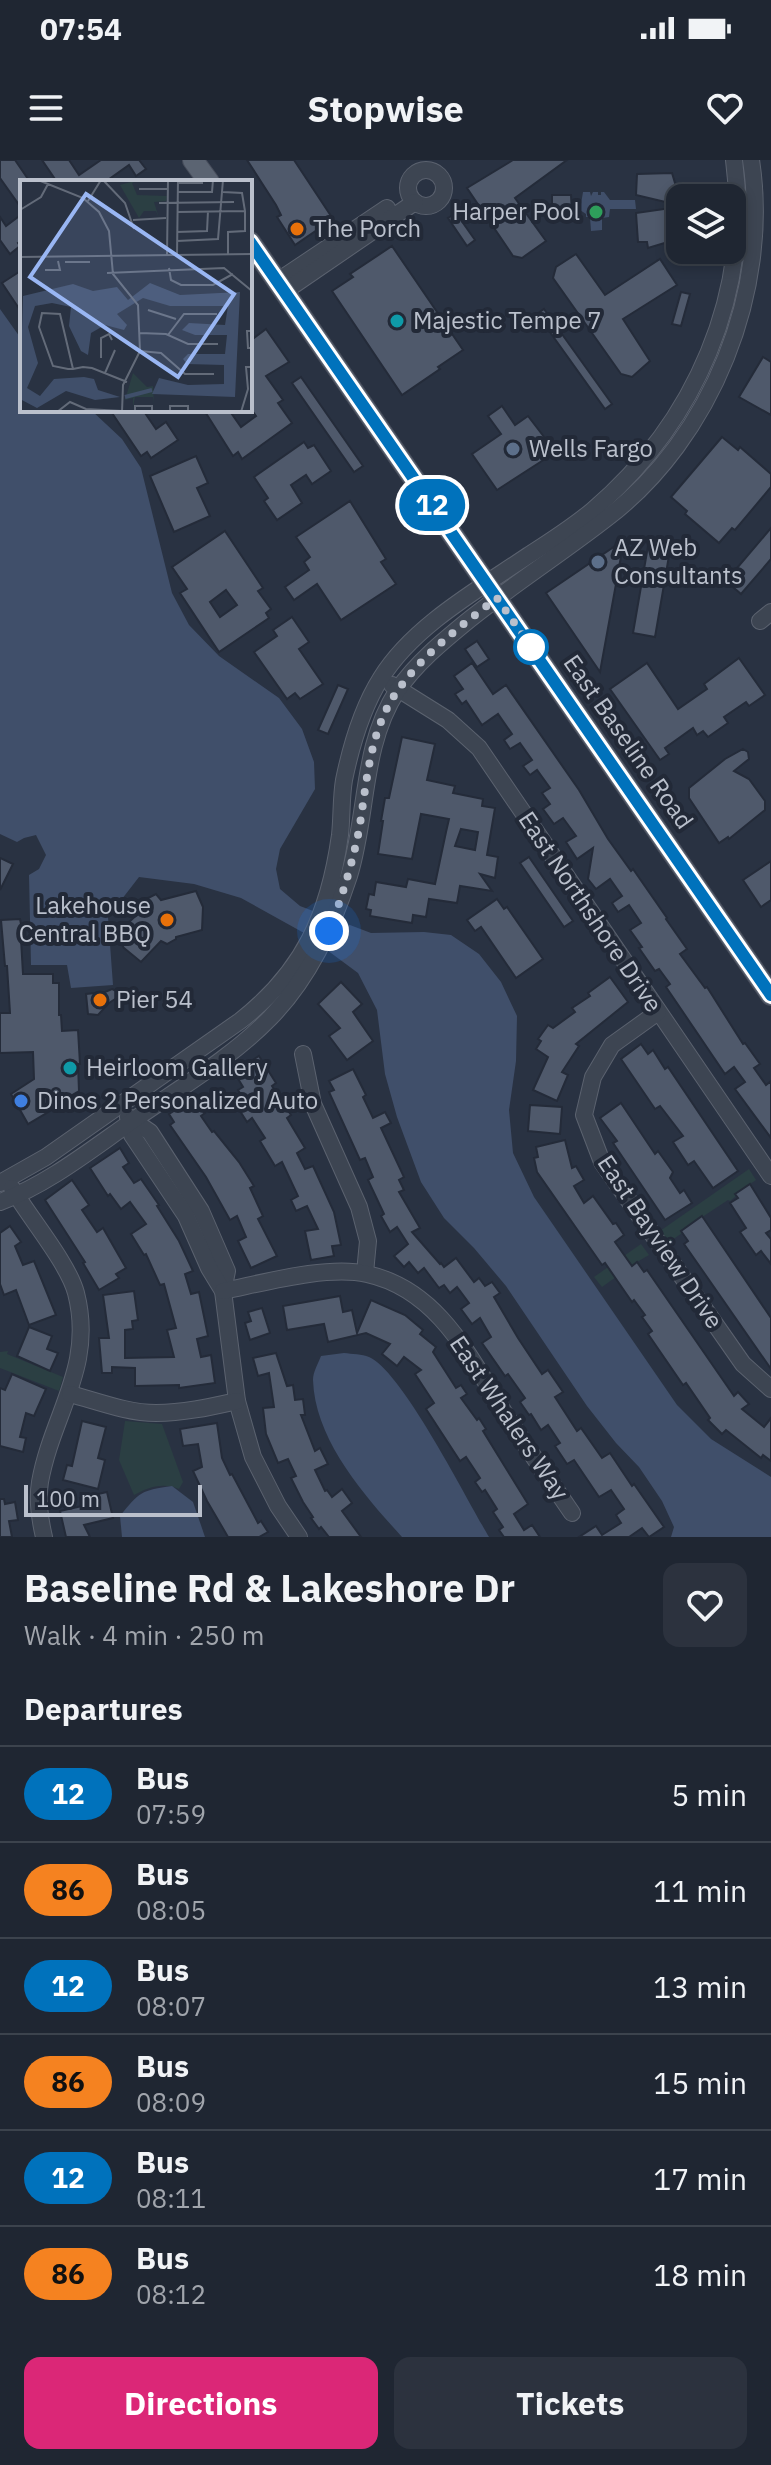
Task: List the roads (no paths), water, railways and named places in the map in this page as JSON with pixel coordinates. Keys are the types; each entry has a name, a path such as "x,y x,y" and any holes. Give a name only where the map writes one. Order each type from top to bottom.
{"main road":[{"path":"193,160 208,180"},
{"name":"East Baseline Road","path":"252,245 771,995"}],"street":[{"path":"734,160 736,184"},
{"path":"0,1202 17,1196 234,1050 261,1027 295,989 350,871 368,764 399,689 435,647 492,591 612,493 692,406 724,363 738,326 763,200 751,160"},
{"path":"281,286 412,198"},
{"path":"692,406 720,323 733,264"},
{"path":"332,905 344,782 357,730 381,678 410,642 492,591"},
{"name":"East Northshore Drive","path":"381,678 448,720 479,748 771,1176"},
{"path":"44,1537 39,1485 51,1441 79,1364 81,1324 76,1290 17,1196 4,1181 46,1157 254,1010 313,949"},
{"name":"East Bayview Drive","path":"658,1012 612,1045 593,1077 584,1115 602,1162 743,1364 771,1389"},
{"path":"303,1054 313,1104 359,1207 368,1241 365,1273"},
{"path":"119,1105 132,1121 150,1132 201,1211 227,1271 223,1291 237,1401 253,1457 278,1506 299,1537"},
{"name":"East Whalers Way","path":"223,1291 324,1272 365,1273 392,1283 428,1305 459,1339 572,1513"},
{"path":"70,1394 153,1413 196,1410 237,1401"}],"water":[{"name":"Harper Pool","path":"583,192 590,192 591,196 593,192 601,195 604,192 610,200 635,200 636,209 610,209 609,217 602,218 602,230 591,231 590,217 580,210"},
{"path":"0,309 20,337 20,412 93,412 122,439 141,468 172,593 189,625 219,656 279,698 302,729 314,762 315,789 280,849 276,869 280,889 300,906 371,933 451,935 479,954 501,982 517,1016 516,1061 509,1110 513,1153 534,1197 677,1405 711,1439 771,1477 771,1537 671,1537 674,1527 662,1501 639,1467 587,1406 506,1286 444,1218 421,1182 385,1074 377,1010 358,973 304,933 241,898 194,884 139,877 108,917 113,985 71,988 67,965 31,965 29,875 39,869 46,855 36,835 17,842 0,834"},
{"path":"344,1353 369,1357 383,1367 399,1386 433,1438 489,1537 402,1537 372,1503 332,1445 316,1402 313,1380 321,1356"},
{"path":"172,1486 193,1502 205,1537 122,1537 120,1516 132,1502 147,1491"}],"place":[{"name":"Harper Pool","path":"596,212"},
{"name":"The Porch","path":"297,229"},
{"name":"Majestic Tempe 7","path":"397,321"},
{"name":"Wells Fargo","path":"513,449"},
{"name":"AZ Web Consultants","path":"598,562"},
{"name":"Lakehouse Central BBQ","path":"167,920"},
{"name":"Pier 54","path":"100,1000"},
{"name":"Heirloom Gallery","path":"70,1068"},
{"name":"Dinos 2 Personalized Auto","path":"21,1101"}]}
